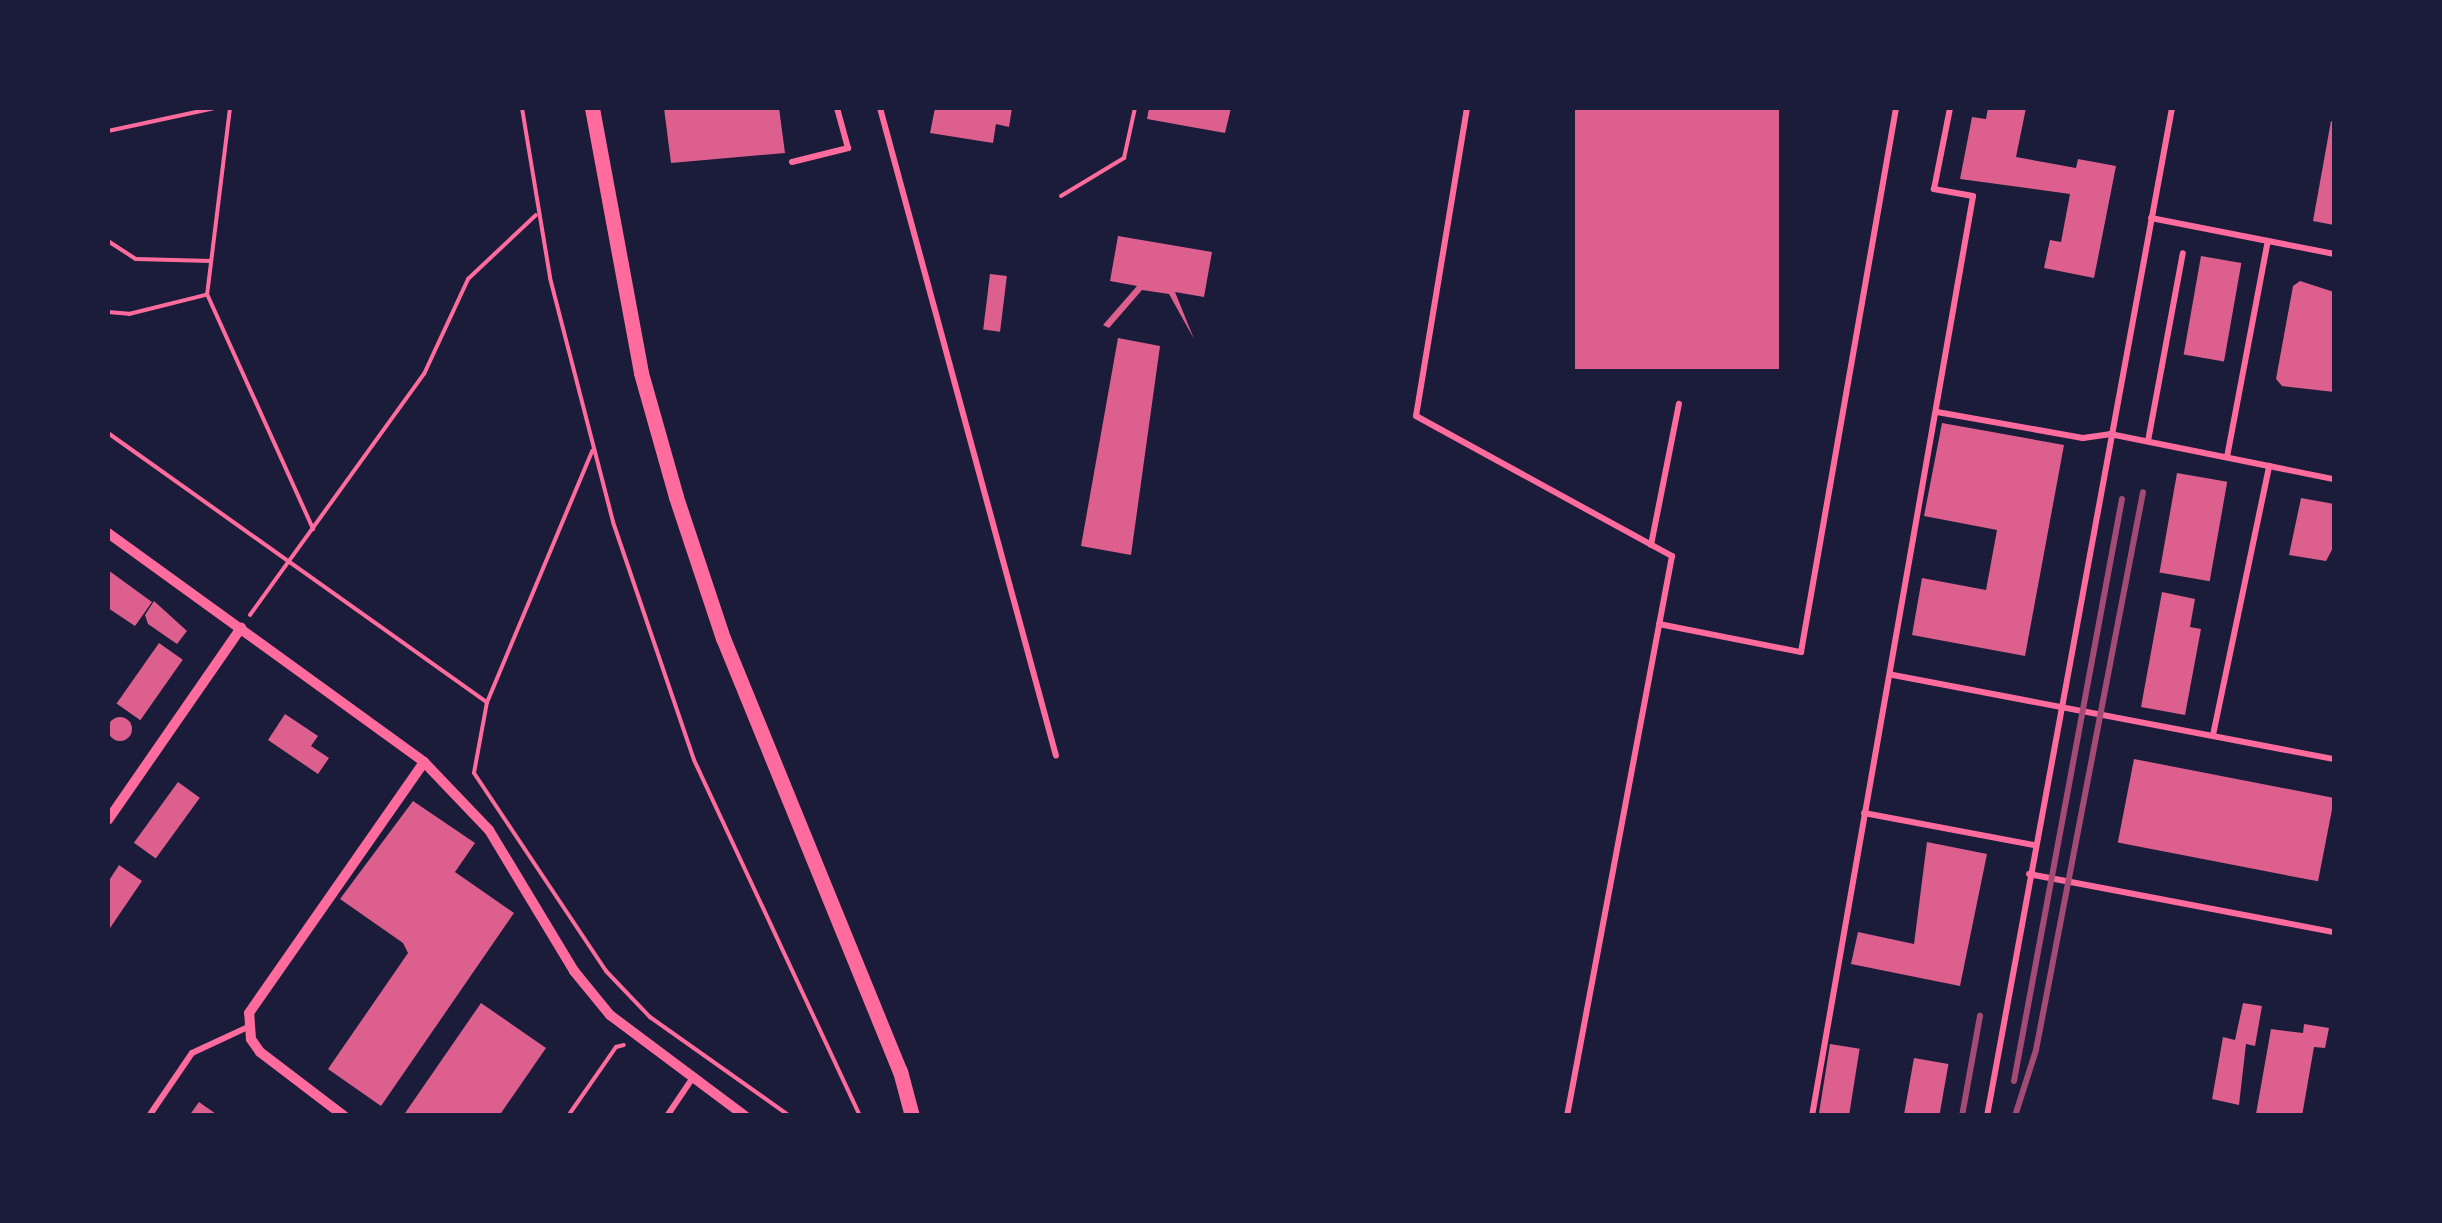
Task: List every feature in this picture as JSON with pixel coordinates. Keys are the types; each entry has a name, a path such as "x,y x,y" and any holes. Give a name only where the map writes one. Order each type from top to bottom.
{"street":[{"path":"592,108 633,335 676,497 723,638 900,1070 912,1116"},
{"path":"108,533 424,762 489,830 574,971 610,1014 745,1116"},
{"path":"108,820 241,628"},
{"path":"344,1116 272,1063 248,1027 260,990 424,762"}],"lane":[{"path":"792,162 848,148 837,108"},
{"path":"880,108 1056,756"},
{"path":"1467,108 1416,416 1672,556 1567,1116"},
{"path":"1659,624 1801,652 1896,108"},
{"path":"1812,1116 1973,196 1934,189 1950,108"},
{"path":"1987,1116 2172,108"},
{"path":"2152,218 2334,254"},
{"path":"2227,457 2268,241"},
{"path":"2148,442 2183,253"},
{"path":"1651,545 1679,404"},
{"path":"1937,412 2084,438 2110,434 2334,479"},
{"path":"2213,735 2269,466"},
{"path":"1892,675 2334,760"},
{"path":"1864,813 2034,845"},
{"path":"2029,874 2334,932"},
{"path":"150,1116 192,1053 248,1027"},
{"path":"667,1116 692,1079"}],"path":[{"path":"108,130 214,108"},
{"path":"230,108 207,294 314,530"},
{"path":"522,108 536,215 592,450 694,760 860,1116"},
{"path":"1060,196 1124,158 1135,108"},
{"path":"241,628 424,374 468,279 536,215"},
{"path":"108,241 136,259 211,261"},
{"path":"108,312 129,314 207,294"},
{"path":"108,433 487,702"},
{"path":"592,450 487,702 474,773 606,971 650,1017 790,1116"},
{"path":"568,1116 616,1046 626,1045"}],"building":[{"path":"664,108 779,108 785,153 671,163"},
{"path":"935,108 1012,108 1009,127 996,124 993,143 930,133"},
{"path":"1149,108 1231,108 1225,133 1147,119"},
{"path":"1575,108 1779,108 1779,369 1575,369"},
{"path":"1988,108 2026,108 2016,157 2076,168 2078,159 2116,166 2094,278 2044,268 2050,240 2061,242 2070,194 1960,179 1972,117 1986,119"},
{"path":"2331,121 2334,122 2334,225 2313,221"},
{"path":"1118,236 1212,252 1204,297 1175,292 1194,339 1169,294 1142,290 1109,328 1103,325 1137,286 1110,281"},
{"path":"2201,256 2241,263 2224,362 2184,354"},
{"path":"990,274 1007,276 1000,332 983,330"},
{"path":"2300,281 2334,292 2334,392 2282,386 2276,379 2293,286"},
{"path":"1118,338 1160,346 1131,555 1081,546"},
{"path":"1942,423 2064,445 2025,656 1912,635 1922,578 1986,590 1997,530 1924,516"},
{"path":"2177,473 2227,482 2210,581 2159,572"},
{"path":"2301,498 2334,504 2334,546 2326,561 2289,555"},
{"path":"108,570 152,602 135,626 108,608"},
{"path":"2162,592 2195,599 2190,627 2201,629 2185,715 2141,707"},
{"path":"154,601 187,631 177,644 148,624 145,615"},
{"path":"159,643 183,660 140,720 117,704"},
{"path":"285,714 318,736 311,746 329,758 318,774 268,740"},
{"path":"120,717 132,729 120,741 108,729"},
{"path":"2134,759 2334,798 2318,881 2118,842"},
{"path":"178,782 200,798 156,859 134,843"},
{"path":"413,801 475,843 455,872 514,913 381,1106 328,1069 408,953 403,943 340,899"},
{"path":"1927,842 1987,854 1960,986 1851,964 1858,932 1914,944"},
{"path":"119,865 142,881 108,931 108,882"},
{"path":"481,1003 546,1048 499,1116 403,1116"},
{"path":"2243,1003 2262,1006 2255,1046 2246,1044 2239,1105 2212,1099 2223,1037 2235,1040"},
{"path":"2304,1024 2329,1028 2325,1048 2314,1047 2302,1116 2256,1114 2271,1029 2303,1033"},
{"path":"1830,1044 1860,1049 1849,1116 1819,1116"},
{"path":"1914,1058 1948,1064 1939,1116 1904,1116"},
{"path":"199,1102 219,1116 189,1116"}],"railway":[{"path":"2015,1116 2036,1050 2143,492"},
{"path":"2014,1081 2122,499"},
{"path":"1962,1116 1980,1016"}]}
